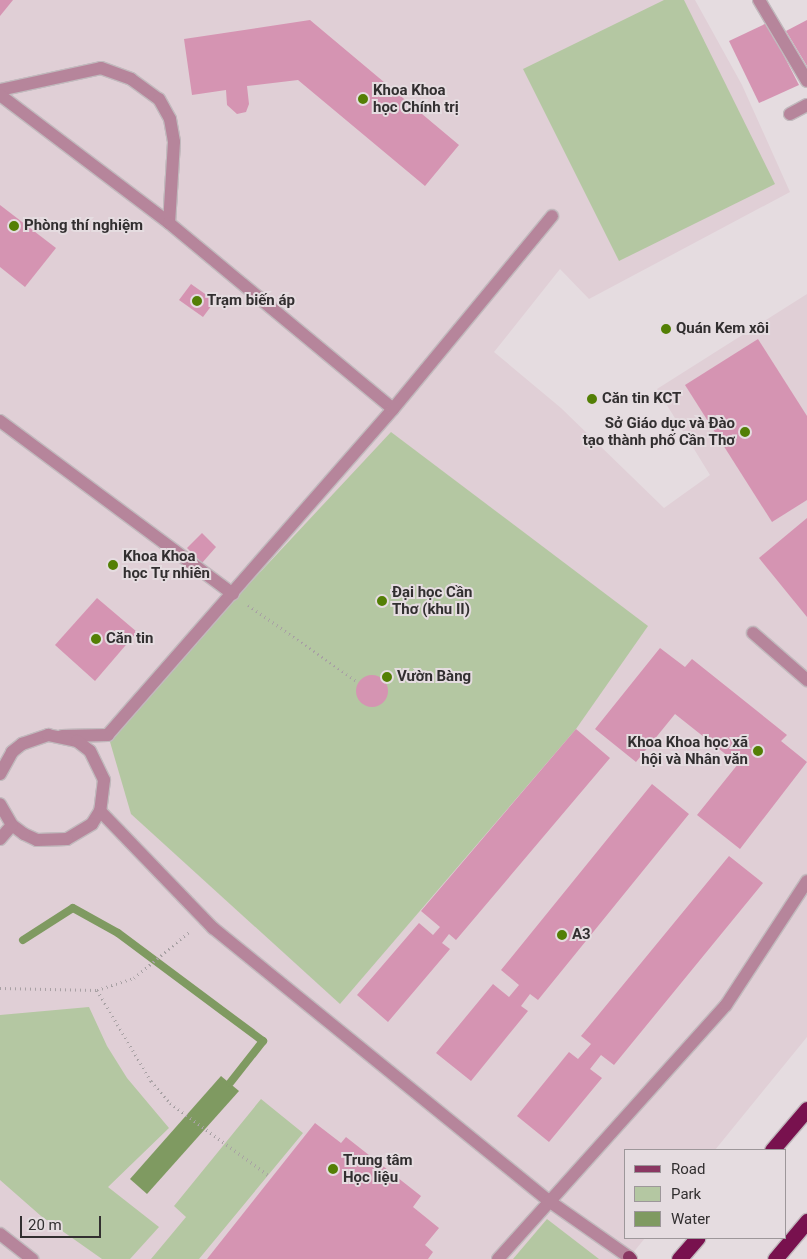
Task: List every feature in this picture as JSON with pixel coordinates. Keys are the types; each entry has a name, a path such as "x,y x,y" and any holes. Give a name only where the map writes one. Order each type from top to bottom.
{"highway":[{"path":"773,1149 807,1109"},
{"path":"775,1259 807,1221"},
{"path":"679,1259 696,1239"}],"street":[{"path":"759,0 807,81"},
{"path":"0,90 101,68 131,79 159,99 170,119 174,142 169,223"},
{"path":"0,94 169,223 393,409"},
{"path":"790,114 807,105"},
{"path":"0,774 12,752 22,744 41,736 108,735 393,409 552,216"},
{"path":"0,421 233,594"},
{"path":"753,633 807,680"},
{"path":"0,804 12,825 37,840 59,841 80,833 100,811 104,780 100,764 77,741 62,736"},
{"path":"100,811 205,919 548,1201 630,1258"},
{"path":"0,839 12,825"},
{"path":"498,1259 548,1201 726,1005 807,881"},
{"path":"0,1234 32,1259"}],"path":[{"path":"233,594 358,682"},
{"path":"0,988 97,990 134,978 205,919"},
{"path":"97,990 151,1081 180,1111 268,1175"}],"shaded area":[{"name":"Đại học Cần Thơ (khu II)","path":"0,0 695,0 742,85 790,192 589,299 560,269 494,352 561,408 664,508 710,475 657,389 807,294 807,1037 716,1149 624,1149 624,1239 644,1239 628,1259 0,1259"}],"green space":[{"path":"664,0 684,0 775,184 619,261 523,69"},
{"name":"Vườn Bàng","path":"391,432 648,626 576,729 340,1004 131,814 108,735"},
{"path":"89,1007 107,1046 127,1078 169,1128 108,1187 159,1227 130,1259 102,1259 41,1216 0,1180 0,1015"},
{"path":"261,1099 303,1133 199,1259 151,1259 186,1217 174,1206"},
{"path":"547,1219 599,1259 513,1259"}],"water":[{"path":"221,1076 239,1091 147,1194 130,1179"}],"building":[{"path":"0,0 13,0 0,16"},
{"name":"Khoa Khoa học Chính trị","path":"310,20 459,145 425,186 298,80 247,86 249,104 246,112 237,114 227,105 226,90 192,95 184,39"},
{"path":"807,20 807,66 786,31"},
{"path":"767,23 799,85 759,103 729,41"},
{"name":"Phòng thí nghiệm","path":"0,205 56,248 25,287 0,267"},
{"name":"Trạm biến áp","path":"191,284 215,301 203,317 179,300"},
{"path":"758,339 807,416 807,500 772,522 685,385"},
{"path":"807,518 807,617 759,558"},
{"path":"202,533 216,547 202,563 187,548"},
{"name":"Căn tin","path":"97,598 137,632 95,681 55,645"},
{"name":"Khoa Khoa học xã hội và Nhân văn","path":"660,648 685,667 692,659 787,735 781,741 807,762 740,849 697,815 738,764 675,714 636,762 595,729"},
{"path":"372,675 378,676 383,680 387,685 387,697 383,702 378,706 372,707 366,706 361,702 357,697 356,691 357,685 361,680 366,676"},
{"path":"576,729 610,758 456,940 449,934 442,943 450,949 388,1022 357,995 419,923 433,935 440,927 421,911"},
{"path":"652,784 689,814 538,1000 530,994 521,1006 528,1011 471,1081 436,1053 493,984 509,997 519,985 501,970"},
{"path":"729,856 763,883 614,1065 601,1055 590,1069 602,1078 549,1142 517,1116 569,1052 578,1059 591,1044 581,1036"},
{"name":"Trung tâm Học liệu","path":"315,1123 341,1143 346,1137 421,1196 413,1207 439,1228 425,1245 433,1252 428,1259 207,1259"}],"waterway":[{"path":"23,940 73,908 118,933 263,1041 230,1083"}],"place":[{"name":"Khoa Khoa học Chính trị","path":"363,99"},
{"name":"Phòng thí nghiệm","path":"14,226"},
{"name":"Trạm biến áp","path":"197,301"},
{"name":"Quán Kem xôi","path":"666,329"},
{"name":"Căn tin KCT","path":"592,399"},
{"name":"Sở Giáo dục và Đào tạo thành phố Cần Thơ","path":"745,432"},
{"name":"Khoa Khoa học Tự nhiên","path":"113,565"},
{"name":"Đại học Cần Thơ (khu II)","path":"382,601"},
{"name":"Căn tin","path":"96,639"},
{"name":"Vườn Bàng","path":"387,677"},
{"name":"Khoa Khoa học xã hội và Nhân văn","path":"758,751"},
{"name":"A3","path":"562,935"},
{"name":"Trung tâm Học liệu","path":"333,1169"}]}
